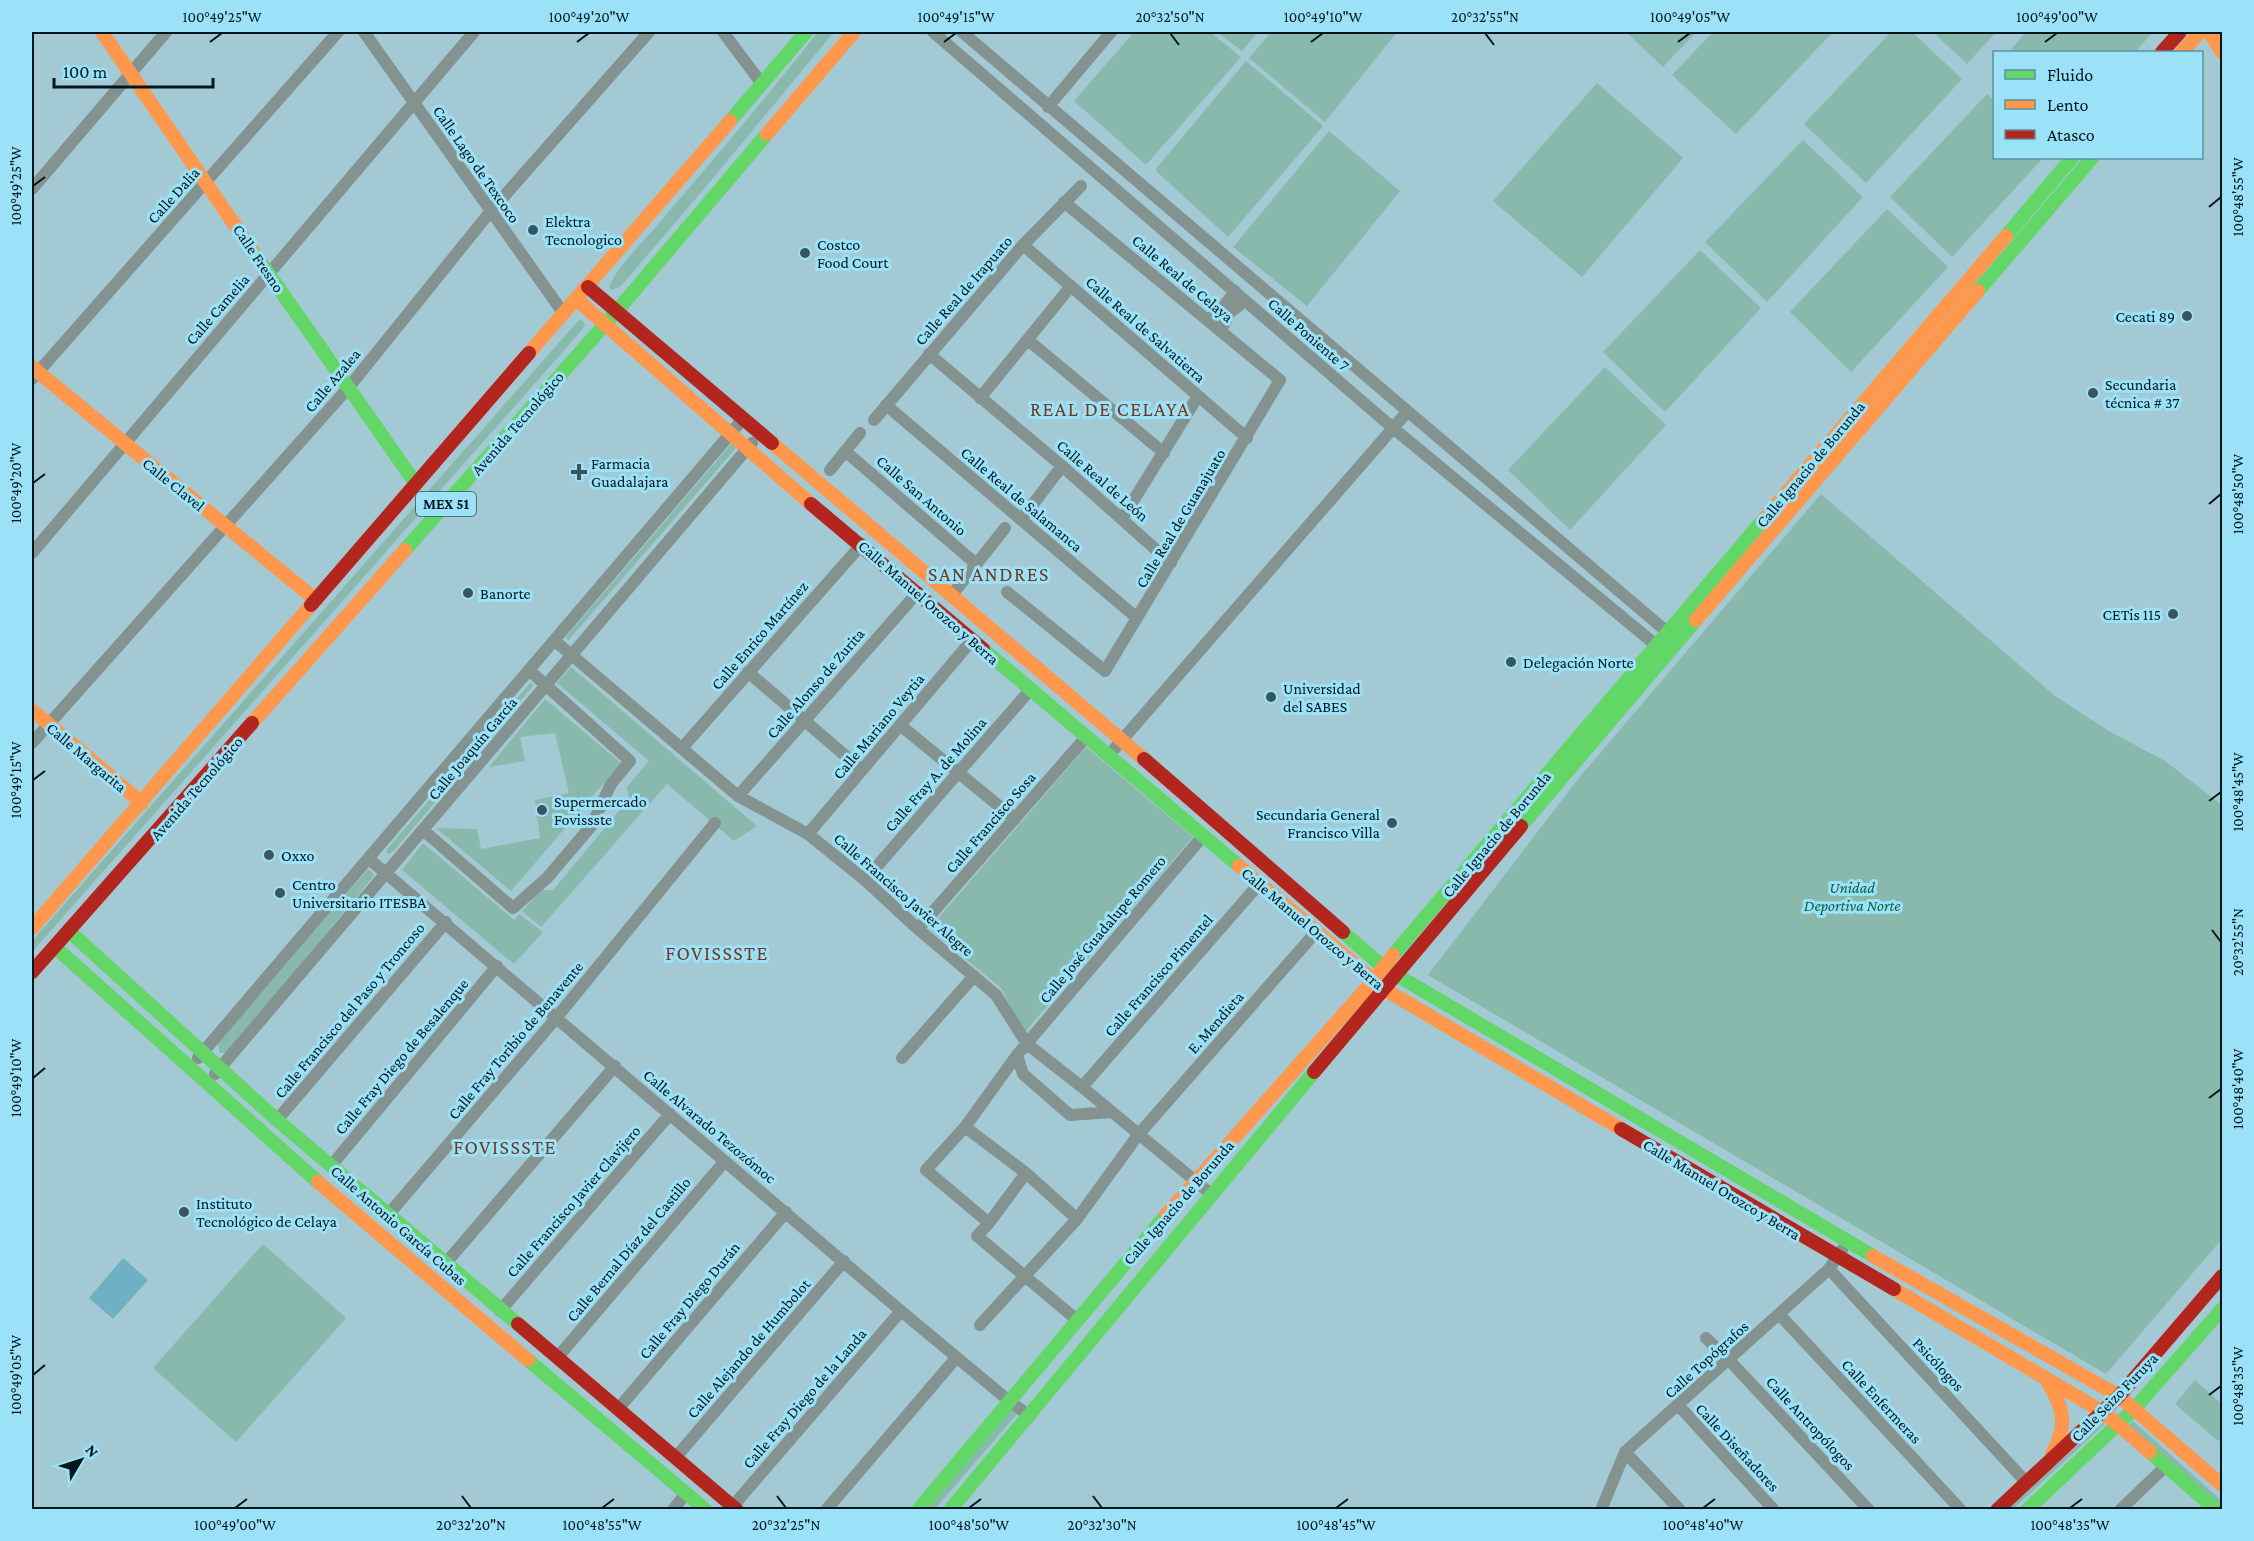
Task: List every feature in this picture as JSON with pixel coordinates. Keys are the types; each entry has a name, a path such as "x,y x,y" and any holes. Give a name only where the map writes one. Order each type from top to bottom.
{"street":[{"name":"Calle Fresno","path":"102,32 207,181 268,274 417,484"},
{"path":"32,189 166,32"},
{"name":"Calle Dalia","path":"34,372 338,32"},
{"name":"Calle Lago de Texcoco","path":"364,32 564,315"},
{"name":"Calle Camelia","path":"32,553 474,32"},
{"name":"Calle Azalea","path":"32,743 349,387 490,212 649,32"},
{"path":"723,32 762,84"},
{"name":"Avenida Tecnológico","path":"32,928 564,315 806,32"},
{"name":"Avenida Tecnológico","path":"32,972 616,312 854,32"},
{"name":"Calle Poniente 7","path":"933,32 1393,428 1668,655"},
{"name":"Calle Poniente 7","path":"962,32 1679,641"},
{"path":"1048,107 1111,32"},
{"path":"2163,51 2180,32"},
{"path":"2183,51 2200,32"},
{"path":"2209,32 2220,43"},
{"name":"Calle Ignacio de Borunda","path":"950,1509 1030,1416 1389,971 1656,646 2071,159"},
{"name":"Calle Ignacio de Borunda","path":"1389,971 1668,655 1846,443 2091,159"},
{"name":"Calle Real de Irapuato","path":"873,420 1023,245 1081,186"},
{"name":"Calle Real de Celaya","path":"1064,202 1280,380"},
{"name":"Calle Real de Salvatierra","path":"1023,245 1247,438"},
{"path":"980,398 1071,286"},
{"name":"Calle Manuel Orozco y Berra","path":"588,287 1122,740 1389,971 1847,1241 2118,1396 2135,1408 2223,1485"},
{"path":"1208,320 1223,307 1235,291"},
{"name":"Calle Manuel Orozco y Berra","path":"576,299 747,449 862,544 1030,690 1379,985 2103,1412 2215,1509"},
{"path":"1221,331 1229,313 1245,300"},
{"path":"1028,340 1164,453"},
{"name":"Calle Real de León","path":"929,354 1062,466 1171,563"},
{"name":"Calle Clavel","path":"34,372 316,600"},
{"name":"Calle Real de Guanajuato","path":"1008,591 1105,671 1280,380"},
{"path":"1122,519 1198,396"},
{"name":"Calle Real de Salamanca","path":"886,405 1137,618"},
{"path":"1108,755 1407,412"},
{"name":"Calle Joaquín García","path":"192,1067 742,420"},
{"path":"830,470 860,433"},
{"name":"Calle Joaquín García","path":"209,1082 760,435"},
{"name":"Calle San Antonio","path":"845,451 976,564"},
{"path":"1021,520 1062,466"},
{"path":"951,596 1005,528"},
{"name":"Calle Enrico Martínez","path":"682,748 862,544"},
{"name":"Calle Alonso de Zurita","path":"738,796 918,592"},
{"name":"Calle Mariano Veytia","path":"808,834 973,639"},
{"name":"Calle Francisco Javier Alegre","path":"555,641 738,796 808,834 865,880 918,929 996,995 1027,1044 1211,1194"},
{"path":"423,831 513,908 547,878 592,825 611,784 630,760 530,670"},
{"path":"748,672 862,770"},
{"name":"Calle Fray A. de Molina","path":"865,880 1030,690"},
{"name":"Calle Margarita","path":"32,710 142,803"},
{"path":"900,725 1015,819"},
{"name":"Calle Francisco Sosa","path":"918,929 1087,736"},
{"name":"Calle Fray Toribio de Benavente","path":"388,1215 557,1017 715,823"},
{"name":"Calle José Guadalupe Romero","path":"989,1223 926,1170 965,1126 1017,1055 1203,836"},
{"name":"Calle Alvarado Tezozómoc","path":"369,859 446,922 901,1311 1030,1416"},
{"name":"Calle Francisco Pimentel","path":"1082,1087 1260,884"},
{"name":"Calle Francisco del Paso y Troncoso","path":"277,1120 446,922"},
{"name":"Calle Antonio García Cubas","path":"69,931 277,1120 735,1508"},
{"name":"E. Mendieta","path":"980,1325 1077,1219 1138,1135 1316,932"},
{"name":"Calle Antonio García Cubas","path":"55,947 209,1082 347,1208 706,1509"},
{"name":"Calle Fray Diego de Besalenque","path":"331,1166 497,966"},
{"path":"902,1058 974,976"},
{"name":"Calle Ignacio de Borunda","path":"918,1509 1195,1180 1379,985"},
{"path":"144,1025 157,1012"},
{"path":"1017,1055 1023,1074 1070,1115 1112,1112"},
{"path":"445,1264 615,1066"},
{"name":"Calle Francisco Javier Clavijero","path":"500,1311 670,1114"},
{"path":"965,1126 1026,1173 1077,1219"},
{"name":"Calle Bernal Díaz del Castillo","path":"557,1358 725,1161"},
{"path":"1026,1173 977,1236 1077,1320"},
{"path":"347,1208 361,1192"},
{"name":"Calle Fray Diego Durán","path":"618,1409 786,1212"},
{"name":"Calle Topógrafos","path":"1601,1509 1625,1452 1679,1406 1829,1269 1847,1241"},
{"name":"Calle Alejando de Humbolot","path":"676,1457 844,1262"},
{"name":"Psicólogos","path":"1829,1269 2026,1482"},
{"name":"Calle Seizo Furuya","path":"1997,1509 2103,1412 2223,1276"},
{"name":"Calle Seizo Furuya","path":"2026,1509 2135,1408 2223,1309"},
{"name":"Calle Fray Diego de la Landa","path":"735,1508 901,1311"},
{"name":"Calle Enfermeras","path":"1779,1314 1961,1509"},
{"name":"Calle Antropólogos","path":"1706,1338 1869,1509"},
{"path":"826,1509 957,1358"},
{"path":"2044,1377 2060,1400 2064,1421 2060,1441 2046,1465"},
{"name":"Calle Diseñadores","path":"1679,1406 1774,1509"},
{"path":"1625,1452 1680,1509"},
{"path":"2120,1509 2166,1466"},
{"path":"673,1509 686,1493"}],"green space":[{"path":"818,32 834,32 621,286 613,290 609,288 623,264 740,128"},
{"path":"1134,32 1210,32 1241,57 1146,165 1074,101"},
{"path":"1217,32 1258,32 1242,51"},
{"path":"1271,32 1397,32 1325,122 1249,58"},
{"path":"1626,32 1696,32 1663,67"},
{"path":"1713,32 1833,32 1736,134 1672,75"},
{"path":"1891,32 1912,32 1962,79 1866,183 1804,124"},
{"path":"1933,32 1996,32 1967,64"},
{"path":"2026,32 2153,32 2136,51 2010,51"},
{"path":"1246,61 1323,126 1228,237 1155,170"},
{"path":"1597,83 1683,158 1582,277 1493,201"},
{"path":"1987,94 1993,100 1993,159 2042,159 1952,257 1890,197"},
{"path":"1329,131 1400,191 1307,306 1233,247"},
{"path":"1803,140 1863,197 1767,302 1705,242"},
{"path":"1887,209 1948,267 1851,372 1790,312"},
{"path":"1700,250 1761,308 1665,412 1603,352"},
{"path":"582,320 585,325 582,330 32,952 32,941 578,321"},
{"path":"1605,367 1666,425 1570,530 1508,470"},
{"path":"731,444 736,448 568,641 566,637"},
{"name":"Unidad Deportiva Norte","path":"1821,494 2055,696 2109,731 2165,761 2222,805 2222,1239 2106,1374 1428,975 1578,779"},
{"path":"571,667 757,826 734,841 667,784 541,927 522,911 541,890 553,890 629,799 627,787 649,761 557,683"},
{"path":"531,682 533,686 393,852 388,854 386,852 388,848"},
{"path":"545,699 621,763 511,891 436,828 477,829 481,849 540,838 535,800 569,793 555,733 520,737 525,761 489,767"},
{"path":"1086,747 1193,837 1024,1033 1001,988 929,929"},
{"path":"423,843 514,920 519,914 543,932 514,964 402,870"},
{"path":"368,869 374,874 372,878 228,1053 220,1053 218,1044 222,1038"},
{"path":"263,1244 346,1318 236,1442 153,1368"},
{"path":"2195,1380 2222,1404 2222,1436 2218,1441 2175,1404"},
{"path":"1012,1406 1017,1414 935,1509 924,1510"},
{"path":"2133,1421 2222,1501 2222,1507 2128,1426"},
{"path":"2104,1422 2104,1425 2013,1509 2005,1510"}],"water":[{"path":"123,1258 148,1280 113,1319 89,1298"}],"traffic: fast":[{"path":"730,121 806,32"},
{"path":"405,550 616,312 767,134"},
{"path":"2006,236 2071,159"},
{"path":"1978,291 2091,159"},
{"path":"252,250 416,484"},
{"path":"1393,955 1764,519"},
{"path":"1521,826 1696,620"},
{"path":"983,649 1239,866"},
{"path":"69,931 277,1120 518,1324"},
{"path":"1343,932 1383,967 1873,1256"},
{"path":"55,947 318,1182"},
{"path":"950,1510 1314,1072"},
{"path":"918,1510 1166,1215"},
{"path":"2027,1510 2135,1408 2222,1309"},
{"path":"528,1360 706,1510"},
{"path":"2150,1452 2216,1510"}],"traffic: slow":[{"path":"102,32 252,250"},
{"path":"767,134 854,32"},
{"path":"2183,51 2200,32"},
{"path":"2209,32 2222,52"},
{"path":"529,353 730,121"},
{"path":"1764,519 2006,236"},
{"path":"1696,620 1978,291"},
{"path":"576,299 811,504"},
{"path":"32,367 316,600"},
{"path":"772,443 1144,759"},
{"path":"252,723 405,550"},
{"path":"32,928 311,605"},
{"path":"32,710 142,803"},
{"path":"1239,866 1384,989 1621,1129"},
{"path":"1166,1215 1373,981 1393,955"},
{"path":"318,1182 528,1360"},
{"path":"1873,1256 2119,1396 2222,1485"},
{"path":"1894,1289 2103,1412 2150,1452"},
{"path":"2047,1381 2057,1400 2062,1417 2060,1434 2052,1454"}],"traffic: jam":[{"path":"2163,51 2180,32"},
{"path":"588,287 772,443"},
{"path":"311,605 529,353"},
{"path":"811,504 983,649"},
{"path":"32,972 252,723"},
{"path":"1144,759 1343,932"},
{"path":"1314,1072 1521,826"},
{"path":"1621,1129 1894,1289"},
{"path":"1997,1510 2119,1396 2222,1276"},
{"path":"518,1324 737,1510"}],"place":[{"name":"Elektra Tecnologico","path":"533,230"},
{"name":"Costco Food Court","path":"805,253"},
{"name":"Cecati 89","path":"2187,316"},
{"name":"Secundaria técnica # 37","path":"2093,393"},
{"name":"Farmacia Guadalajara","path":"579,472"},
{"name":"Banorte","path":"468,593"},
{"name":"CETis 115","path":"2173,614"},
{"name":"Delegación Norte","path":"1511,662"},
{"name":"Universidad del SABES","path":"1271,697"},
{"name":"Supermercado Fovissste","path":"542,810"},
{"name":"Secundaria General Francisco Villa","path":"1392,823"},
{"name":"Oxxo","path":"269,855"},
{"name":"Centro Universitario ITESBA","path":"280,893"},
{"name":"Instituto Tecnológico de Celaya","path":"184,1212"}],"district":[{"name":"REAL DE CELAYA","path":"1110,409"},
{"name":"SAN ANDRES","path":"989,574"},
{"name":"FOVISSSTE","path":"717,953"},
{"name":"FOVISSSTE","path":"505,1147"}]}
